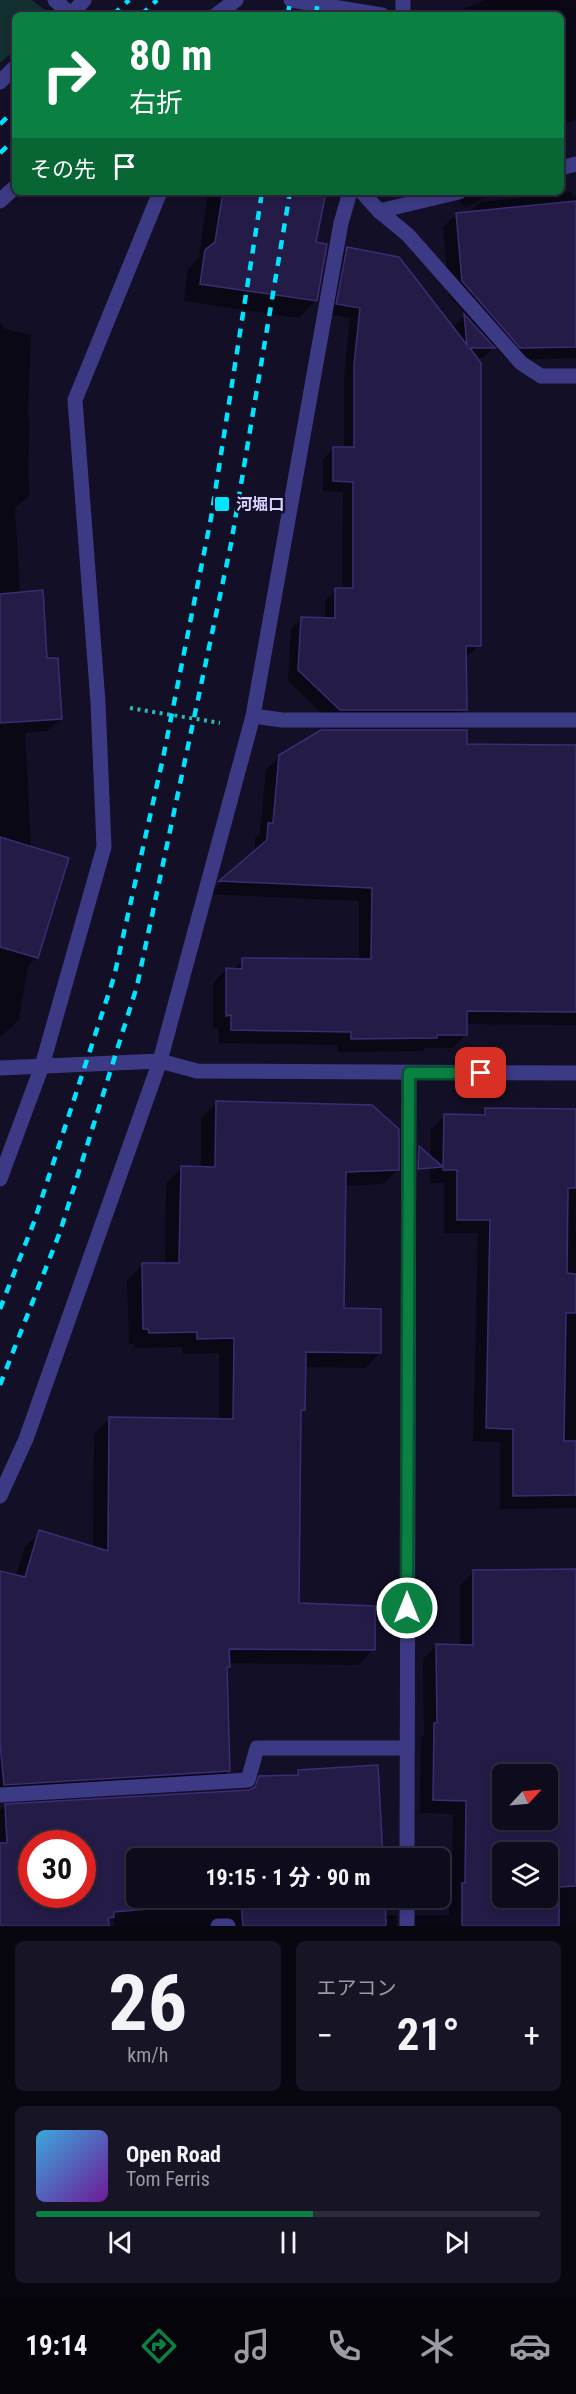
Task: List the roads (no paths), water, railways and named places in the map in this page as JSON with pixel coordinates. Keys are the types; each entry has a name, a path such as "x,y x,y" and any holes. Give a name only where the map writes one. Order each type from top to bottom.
{"street":[{"path":"55,0 68,12"},
{"path":"74,12 84,0"},
{"path":"220,12 236,0"},
{"path":"291,0 364,12"},
{"path":"0,82 12,71"},
{"path":"0,201 12,190"},
{"path":"0,1179 42,1066 104,847 98,702 75,400 159,195"},
{"path":"0,1496 26,1439 160,1061 253,716 341,223 349,195"},
{"path":"365,195 379,211 408,235 521,363 542,376 576,376"},
{"path":"379,211 446,195"},
{"path":"253,716 282,720 576,720"},
{"path":"0,1068 160,1061 197,1071 576,1073"},
{"path":"407,1848 409,1073"},
{"path":"0,1795 248,1780 257,1748 407,1748"},
{"path":"406,1908 406,1926"},
{"path":"218,1926 228,1926"}],"railway":[{"path":"116,12 129,0"},
{"path":"144,12 157,0"},
{"path":"288,12 290,0"},
{"path":"316,12 318,0"},
{"path":"0,124 12,113"},
{"path":"0,153 12,142"},
{"path":"0,1309 34,1222 114,977 163,758 211,518 262,195"},
{"path":"0,1385 60,1232 137,986 231,544 289,195"}],"place":[{"name":"河堀口","path":"222,504"}]}
